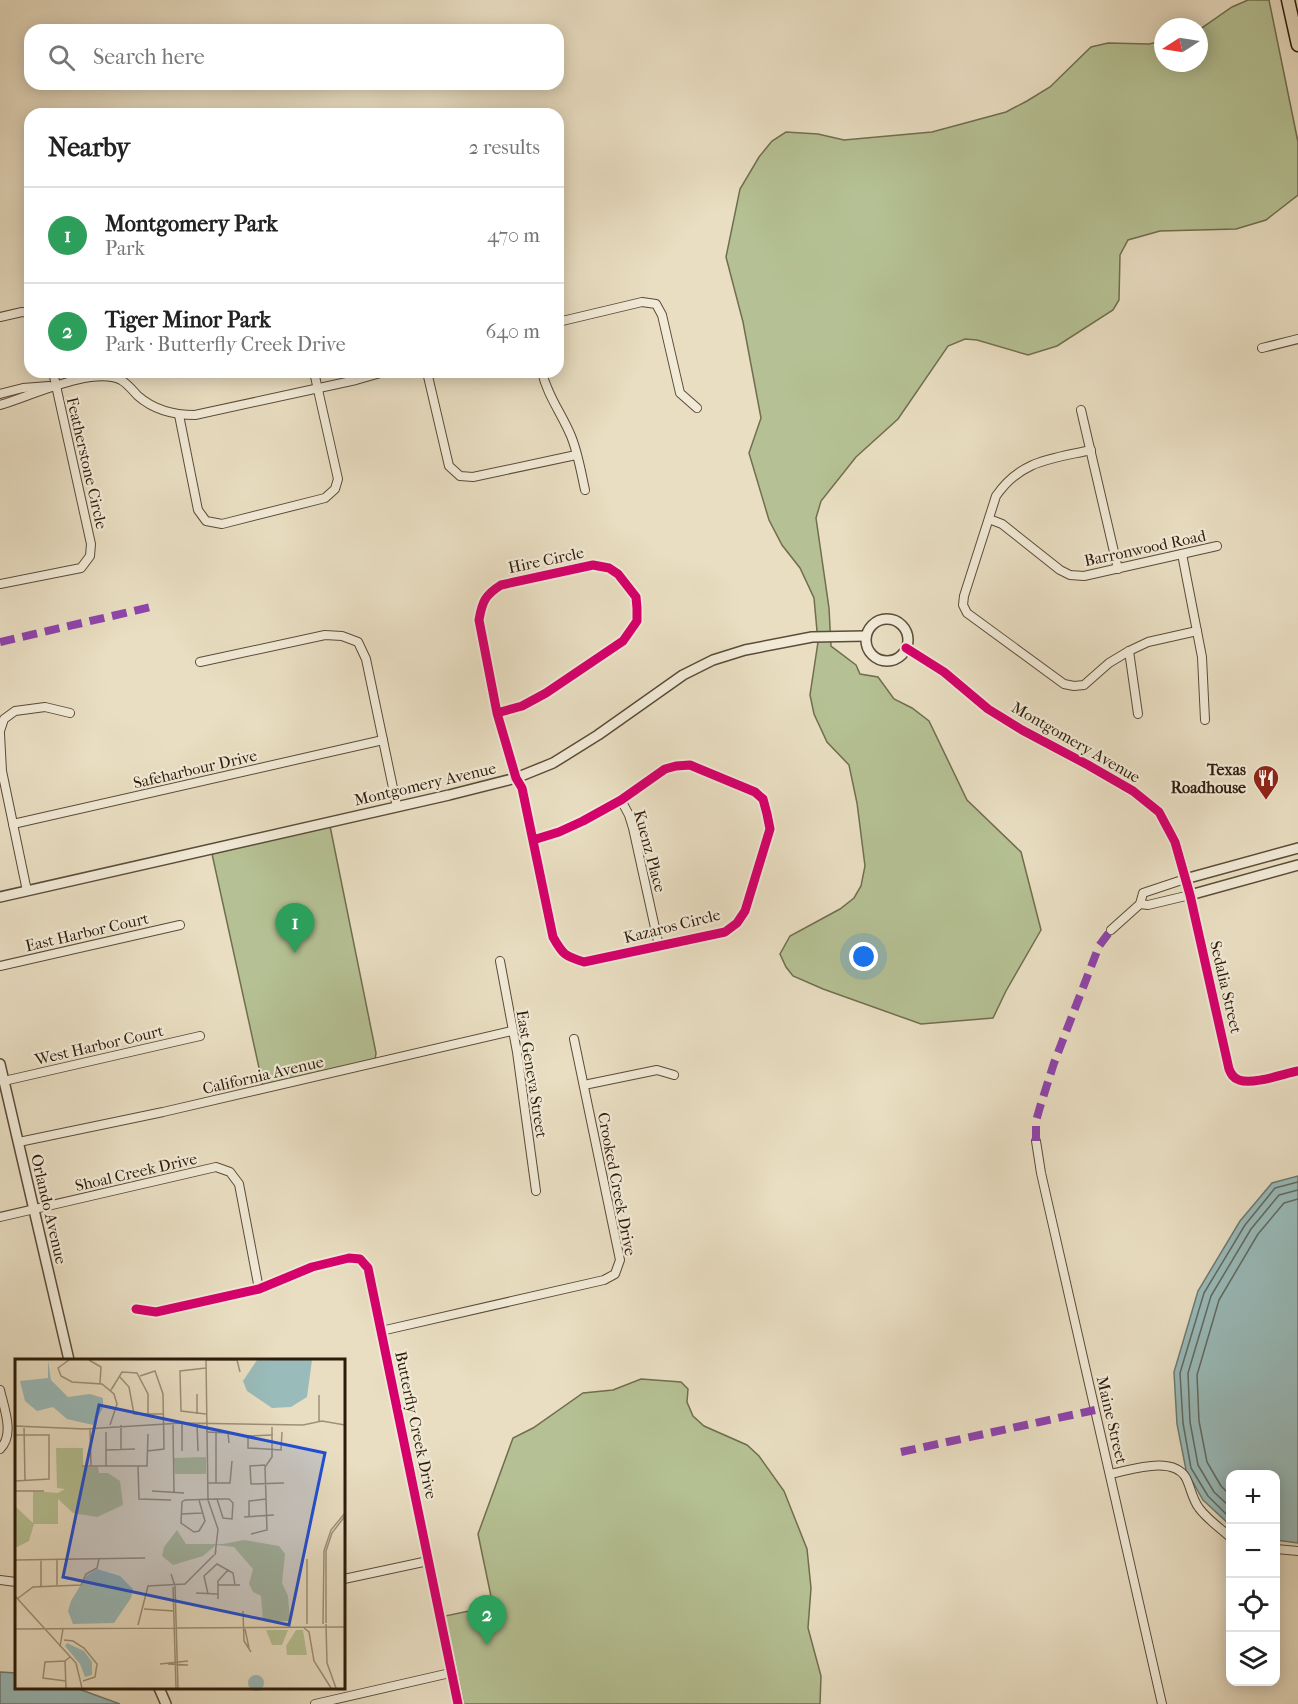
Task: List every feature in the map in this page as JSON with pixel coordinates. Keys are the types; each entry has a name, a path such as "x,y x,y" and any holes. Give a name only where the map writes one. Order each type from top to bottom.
{"highway":[{"path":"1288,0 1298,45"}],"street":[{"path":"564,321 642,302 656,304 662,315 680,393 697,408"},
{"path":"0,317 24,312"},
{"path":"1262,348 1298,339"},
{"path":"54,378 56,386"},
{"path":"0,405 84,378"},
{"path":"113,378 123,381 140,398 163,411 179,415 195,415 357,378"},
{"path":"179,415 198,510 206,521 222,524 325,498 335,489 338,479 315,378"},
{"path":"428,378 449,466 460,476 472,477 576,455"},
{"path":"544,378 552,400 572,438 585,490"},
{"path":"0,394 22,388 56,386"},
{"name":"Featherstone Circle","path":"0,584 81,567 90,556 91,544 56,386"},
{"path":"1081,410 1118,569"},
{"path":"1091,450 1033,464 1006,483 996,496 964,596 963,605 967,613 1064,684 1074,686 1084,685 1109,663 1148,642 1197,631"},
{"name":"Barronwood Road","path":"989,519 1002,524 1060,570 1070,575 1084,576 1217,546"},
{"path":"1182,554 1202,657 1205,720"},
{"name":"Hire Circle","path":"497,712 522,706 546,693 623,640 636,621 638,608 636,597 618,574 609,568 593,565 501,585 489,593 482,605 479,620 497,712 516,778"},
{"path":"880,620 894,620 903,627 906,634 906,648 898,657 884,661 869,651 866,636 869,629 880,620"},
{"path":"200,662 325,635 342,636 358,642 366,659 397,807"},
{"name":"Montgomery Avenue","path":"0,897 516,778 553,763 598,735 683,675 712,660 745,650 812,637 866,636"},
{"name":"Montgomery Avenue","path":"906,648 944,672 988,709 1132,791 1159,812 1175,842 1190,895"},
{"path":"1129,651 1138,714"},
{"path":"27,891 2,771 0,732 4,719 15,711 45,707 70,713"},
{"name":"Safeharbour Drive","path":"13,824 383,740"},
{"name":"Kazaros Circle","path":"516,778 522,788 553,937 561,952 570,958 584,962 724,932 737,923 745,911 770,829 763,799 755,792 690,765 665,769 621,800 559,832 533,840"},
{"name":"Kuenz Place","path":"621,800 633,828 659,946"},
{"path":"1111,930 1140,904 1143,893 1298,848"},
{"path":"1140,904 1148,905 1190,895 1297,865"},
{"name":"Sedalia Street","path":"1190,895 1229,1069 1233,1076 1240,1081 1251,1081 1298,1071"},
{"name":"East Harbor Court","path":"0,966 180,925"},
{"name":"East Geneva Street","path":"500,961 517,1052 536,1191"},
{"name":"California Avenue","path":"18,1142 163,1112 512,1031"},
{"name":"West Harbor Court","path":"4,1081 200,1036"},
{"name":"Crooked Creek Drive","path":"381,1332 604,1280 615,1274 620,1260 574,1039"},
{"name":"Orlando Avenue","path":"0,1064 69,1359"},
{"path":"584,1085 657,1070 674,1075"},
{"name":"Maine Street","path":"1036,1141 1041,1173 1162,1704"},
{"name":"Shoal Creek Drive","path":"0,1217 216,1167 230,1172 239,1184 259,1289"},
{"name":"Butterfly Creek Drive","path":"259,1289 312,1267 349,1258 360,1259 369,1268 458,1704"},
{"path":"136,1309 156,1312 259,1289"},
{"path":"0,1390 8,1424 7,1440 0,1449"},
{"path":"1110,1474 1149,1466 1165,1465 1178,1469 1185,1477 1193,1500 1200,1510 1226,1533"},
{"path":"1280,1549 1298,1551"},
{"path":"345,1579 428,1561"},
{"path":"0,1580 15,1582"},
{"path":"315,1704 450,1673"},
{"path":"159,1689 166,1704"}],"green space":[{"path":"1248,0 1269,0 1298,142 1298,195 1266,220 1236,229 1160,231 1128,240 1120,255 1119,300 1113,310 1057,346 1028,355 977,340 965,339 948,346 898,419 856,457 821,501 816,518 829,608 831,646 856,665 860,674 878,677 894,699 912,708 929,721 967,800 1021,852 1041,930 993,1018 921,1024 793,976 780,954 790,936 840,909 854,898 861,886 865,866 857,803 849,765 827,742 814,714 810,695 818,642 814,598 800,568 782,545 769,520 749,453 761,418 743,322 726,257 740,189 759,157 772,141 786,132 818,134 844,140 932,132 1006,112 1050,87 1091,47 1108,43 1154,43 1154,72 1208,72 1208,24 1232,7"},
{"path":"330,826 376,1053 375,1060 263,1086 212,854"},
{"path":"641,1379 681,1382 688,1389 687,1402 693,1416 704,1426 747,1445 759,1456 784,1491 807,1549 811,1588 808,1628 821,1676 820,1704 464,1704 445,1616 493,1606 478,1534 513,1438 533,1428 583,1393 613,1390"}],"water":[{"path":"1298,1176 1298,1543 1280,1541 1280,1470 1226,1470 1226,1521 1203,1500 1186,1470 1177,1424 1174,1372 1198,1291 1240,1221 1272,1183"},
{"path":"0,1672 15,1673 15,1689 79,1689 120,1704 0,1704"}],"marked path":[{"path":"0,642 155,606"},
{"path":"1036,1141 1036,1121 1054,1063 1099,946 1111,930"},
{"path":"901,1452 1095,1410"}],"cycle path":[{"path":"497,713 522,706 546,693 623,641 637,621 637,608 636,597 618,574 609,568 593,565 501,585 485,600 479,620 497,713 516,778 522,788 553,937 562,951 573,958 584,962 725,932 737,923 745,911 770,829 763,799 755,792 690,765 665,769 621,800 583,821 533,840"},
{"path":"906,648 944,672 988,709 1133,791 1159,812 1175,842 1190,895 1231,1073 1239,1080 1252,1081 1298,1071"},
{"path":"136,1309 156,1312 259,1289 312,1267 349,1258 360,1259 368,1268 458,1704"}],"place":[{"name":"Texas Roadhouse","path":"1266,801"},
{"name":"Montgomery Park","path":"295,953"},
{"name":"Tiger Minor Park","path":"487,1645"}]}
